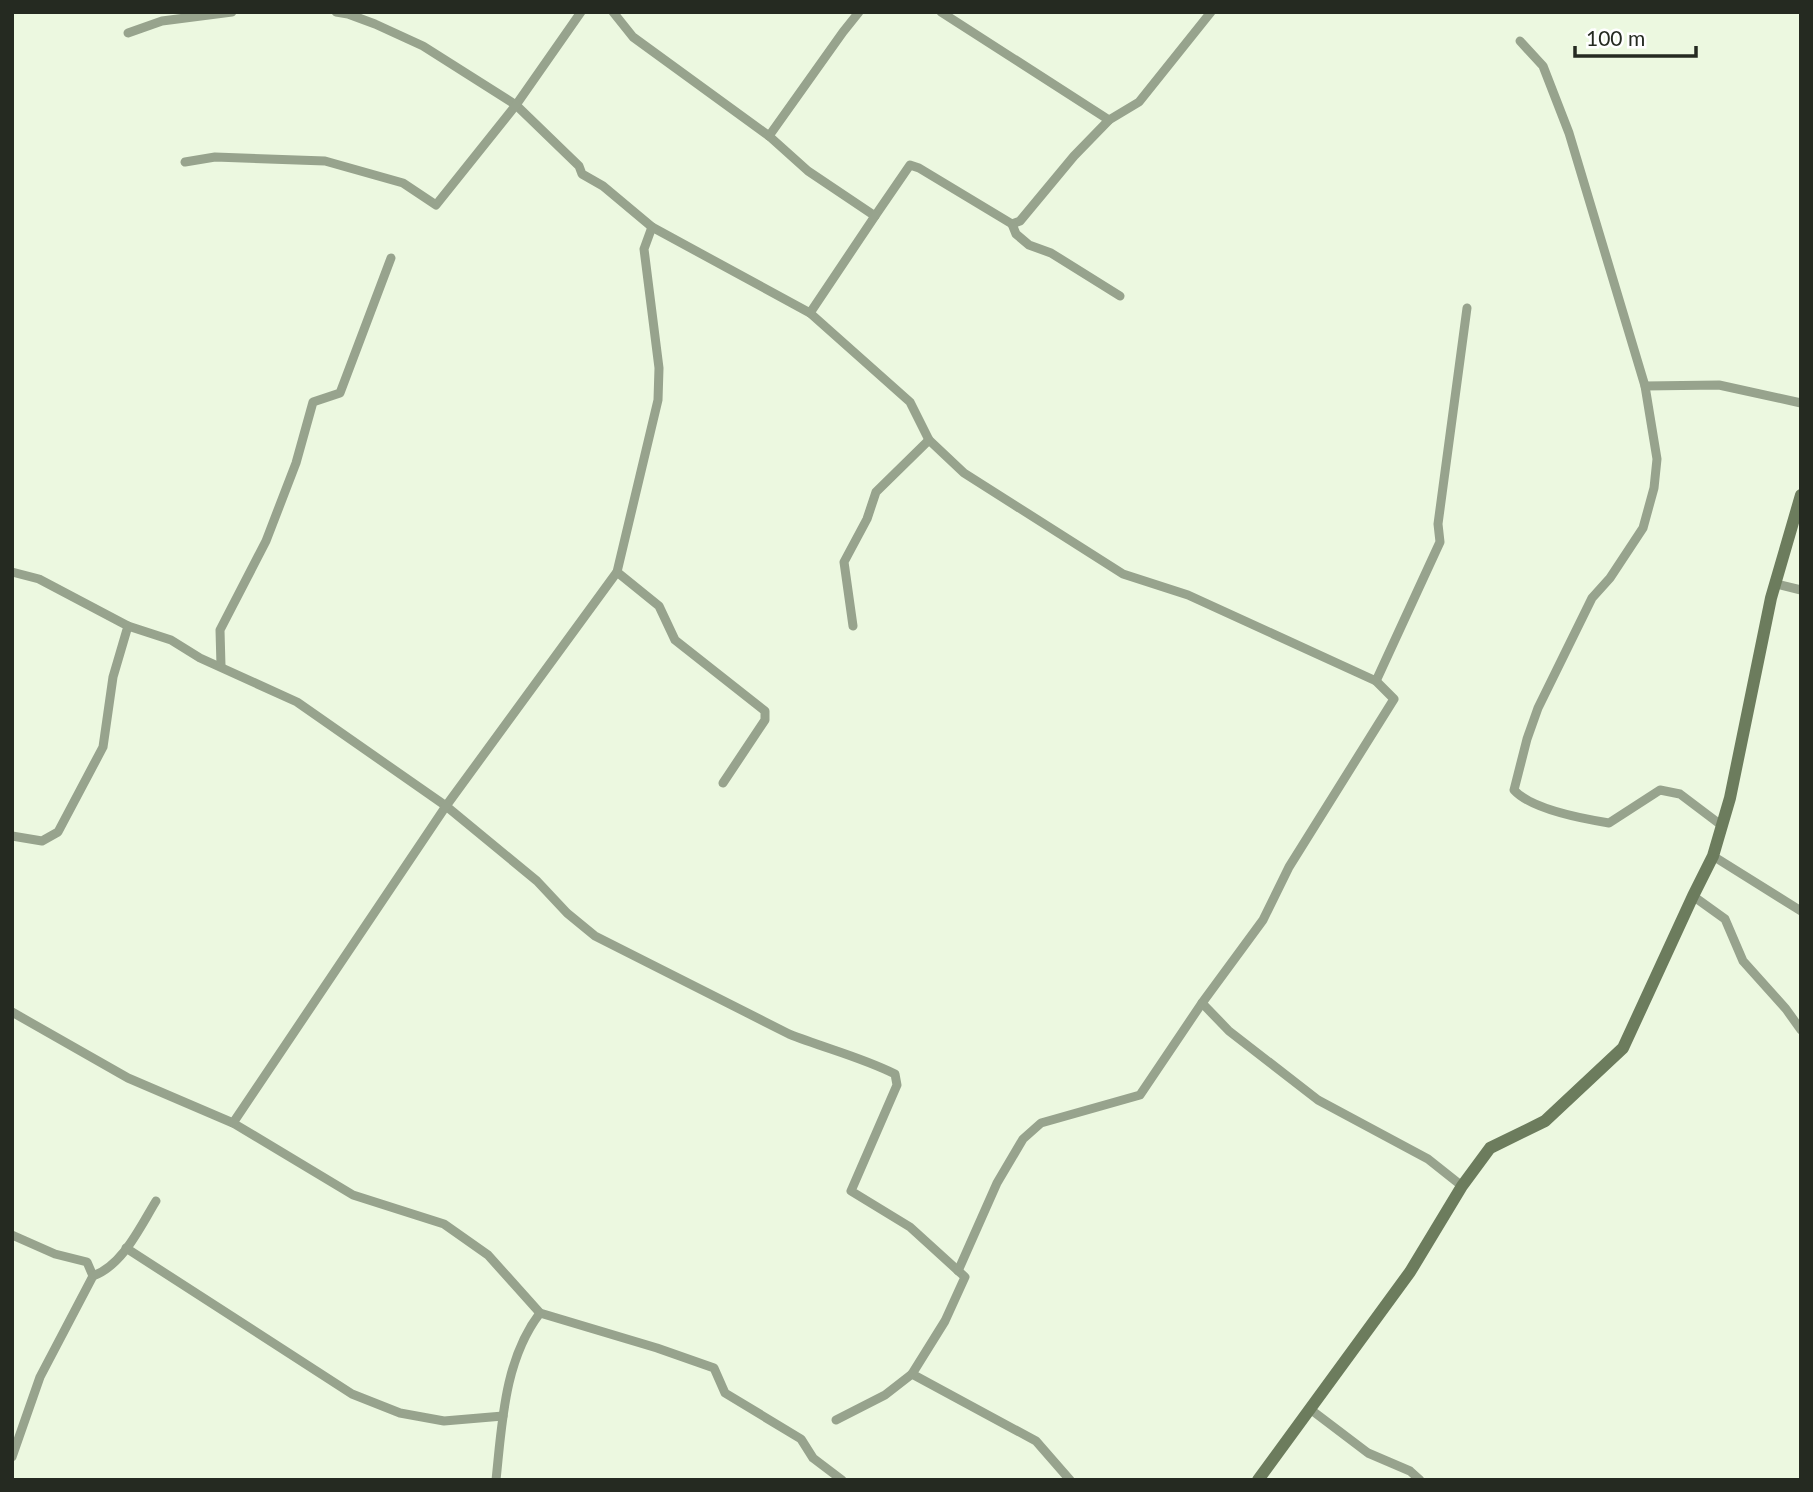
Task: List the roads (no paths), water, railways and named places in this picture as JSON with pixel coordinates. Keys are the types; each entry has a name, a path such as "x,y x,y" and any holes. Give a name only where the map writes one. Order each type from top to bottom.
{"street":[{"path":"128,33 162,21 196,14 232,12"},
{"path":"336,12 375,24 423,46 516,105 579,166 582,174 603,186 652,227 810,313 910,402 929,440 964,473 1123,575 1188,595 1376,681 1394,699 1289,867 1263,920 1202,1003 1140,1096 1041,1124 1023,1139 997,1183 958,1271"},
{"path":"185,162 215,157 325,161 403,183 436,205 516,105 580,12"},
{"path":"613,12 633,37 769,136 808,170 875,216"},
{"path":"769,136 859,12"},
{"path":"941,12 1109,121"},
{"path":"1012,224 1037,203 1061,172 1109,121 1139,102 1211,12"},
{"path":"1520,41 1543,66 1563,117 1645,386 1657,459 1654,488 1643,528 1610,578 1592,598 1538,708 1514,790 1544,807 1609,823 1660,790 1680,794 1721,825"},
{"path":"810,313 910,165 1012,224 1016,234 1029,244 1051,253 1120,296"},
{"path":"233,1123 446,806 617,572 658,400 659,368 644,248 652,227"},
{"path":"221,666 220,630 265,541 296,463 313,402 340,393 391,258"},
{"path":"1376,681 1440,542 1438,524 1467,308"},
{"path":"1645,386 1719,385 1801,403"},
{"path":"853,626 844,562 867,519 876,492 929,440"},
{"path":"1258,1480 1410,1272 1462,1186 1490,1148 1545,1121 1623,1048 1713,856 1730,798 1776,584 1801,495"},
{"path":"12,572 39,579 128,626 171,640 201,658 297,702 446,806 537,881 567,913 595,936 789,1034 820,1047 873,1063 895,1074 897,1085 851,1191 910,1227 965,1277 945,1321 912,1374 885,1395 836,1420"},
{"path":"617,572 659,606 675,640 765,710 765,720 723,783"},
{"path":"1776,584 1801,590"},
{"path":"12,836 42,841 58,832 103,747 113,677 128,626"},
{"path":"1713,856 1801,911"},
{"path":"1693,895 1725,919 1743,961 1801,1030"},
{"path":"1202,1003 1229,1031 1318,1100 1428,1159 1462,1186"},
{"path":"12,1012 128,1078 233,1123 353,1195 444,1224 488,1255 540,1313 714,1368 725,1393 802,1439 813,1458 842,1480"},
{"path":"12,1457 40,1377 93,1276 106,1271 126,1248 156,1201"},
{"path":"12,1235 55,1254 87,1262 93,1276"},
{"path":"126,1248 352,1394 400,1413 444,1421 503,1416"},
{"path":"496,1480 508,1387 526,1332 540,1313"},
{"path":"912,1374 1037,1441 1070,1480"},
{"path":"1310,1409 1368,1453 1410,1471 1420,1480"}]}
